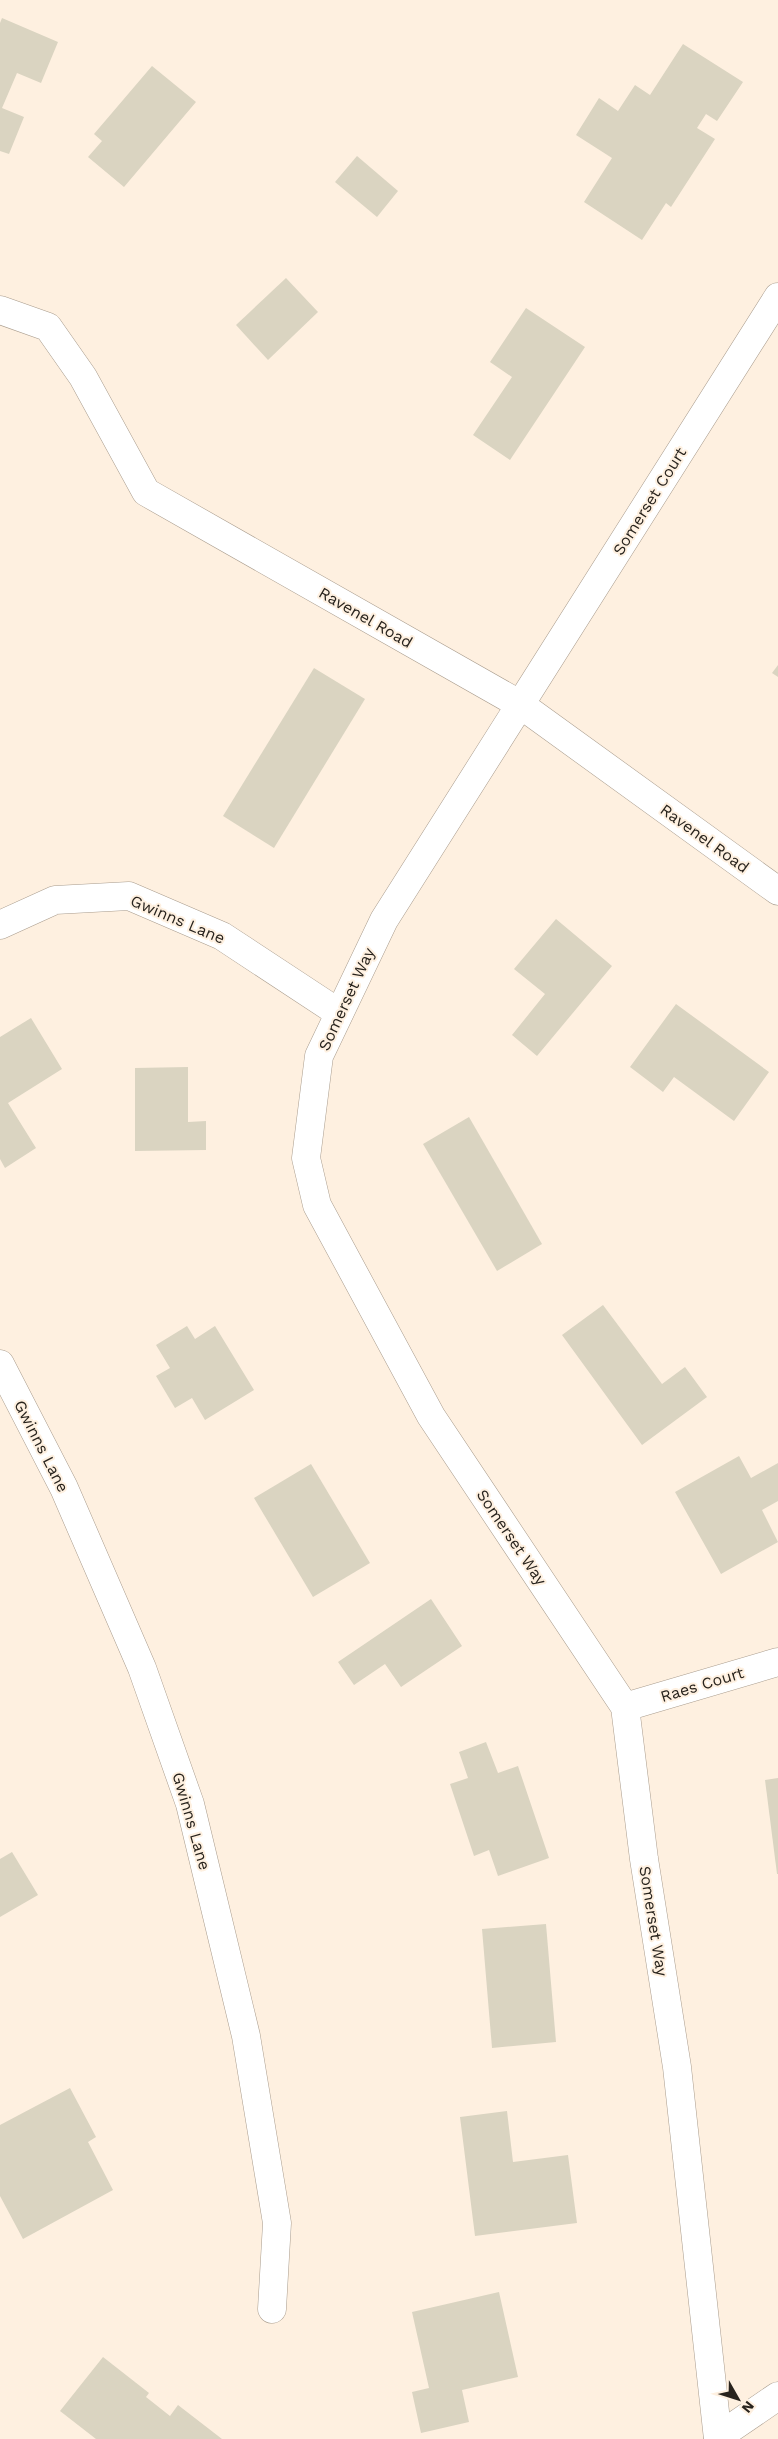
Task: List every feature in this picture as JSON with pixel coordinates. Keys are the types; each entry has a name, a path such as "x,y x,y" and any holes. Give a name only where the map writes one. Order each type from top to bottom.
{"street":[{"name":"Somerset Court","path":"521,705 778,297"},
{"name":"Ravenel Road","path":"0,310 48,326 83,377 146,492 521,705 778,891"},
{"name":"Somerset Way","path":"521,705 384,920 319,1056 306,1158 317,1205 431,1416 625,1707 644,1859 677,2067 718,2438"},
{"name":"Gwinns Lane","path":"0,925 55,900 129,896 222,936 339,1014"},
{"name":"Gwinns Lane","path":"0,1364 64,1488 142,1668 190,1804 246,2036 277,2223 272,2309"},
{"name":"Raes Court","path":"625,1707 778,1662"},
{"path":"718,2438 778,2396"}],"building":[{"path":"2,18 58,42 41,83 17,73 2,108 24,117 9,154 0,151 0,23"},
{"path":"683,44 743,82 717,121 706,114 697,128 715,139 671,207 666,203 642,240 584,202 612,158 576,135 599,98 618,111 635,85 650,95"},
{"path":"152,66 196,102 124,187 88,157 102,141 94,134"},
{"path":"357,156 398,191 377,217 335,182"},
{"path":"286,278 318,312 268,360 236,325"},
{"path":"526,308 585,347 510,460 473,435 512,377 490,362"},
{"path":"778,665 778,677 772,673"},
{"path":"314,668 365,699 274,848 223,816"},
{"path":"556,919 612,966 537,1056 512,1035 545,994 514,969"},
{"path":"676,1004 769,1072 734,1121 674,1077 663,1092 630,1067"},
{"path":"31,1018 62,1069 8,1103 36,1148 5,1168 0,1159 0,1037"},
{"path":"188,1067 188,1122 206,1121 206,1150 135,1151 135,1068"},
{"path":"469,1117 542,1244 497,1271 423,1144"},
{"path":"603,1305 662,1384 685,1367 707,1397 642,1445 562,1335"},
{"path":"187,1326 195,1339 215,1326 254,1390 205,1420 192,1398 175,1408 156,1376 170,1368 156,1345"},
{"path":"739,1456 751,1478 778,1463 778,1501 762,1510 778,1542 721,1574 675,1492"},
{"path":"311,1464 370,1563 313,1597 254,1498"},
{"path":"431,1599 462,1646 401,1687 385,1664 354,1685 338,1662"},
{"path":"486,1742 498,1773 518,1766 549,1858 498,1876 489,1850 474,1856 450,1784 468,1778 459,1752"},
{"path":"778,1778 778,1874 777,1874 765,1780"},
{"path":"12,1852 38,1895 0,1917 0,1859"},
{"path":"546,1924 556,2042 492,2048 482,1929"},
{"path":"70,2088 96,2137 88,2142 113,2190 23,2239 0,2196 0,2125"},
{"path":"507,2111 513,2162 568,2155 577,2223 475,2236 460,2117"},
{"path":"499,2292 518,2377 462,2390 469,2422 421,2433 412,2392 429,2388 412,2312"},
{"path":"103,2357 149,2393 146,2397 170,2416 178,2405 222,2439 96,2439 60,2411"}]}
